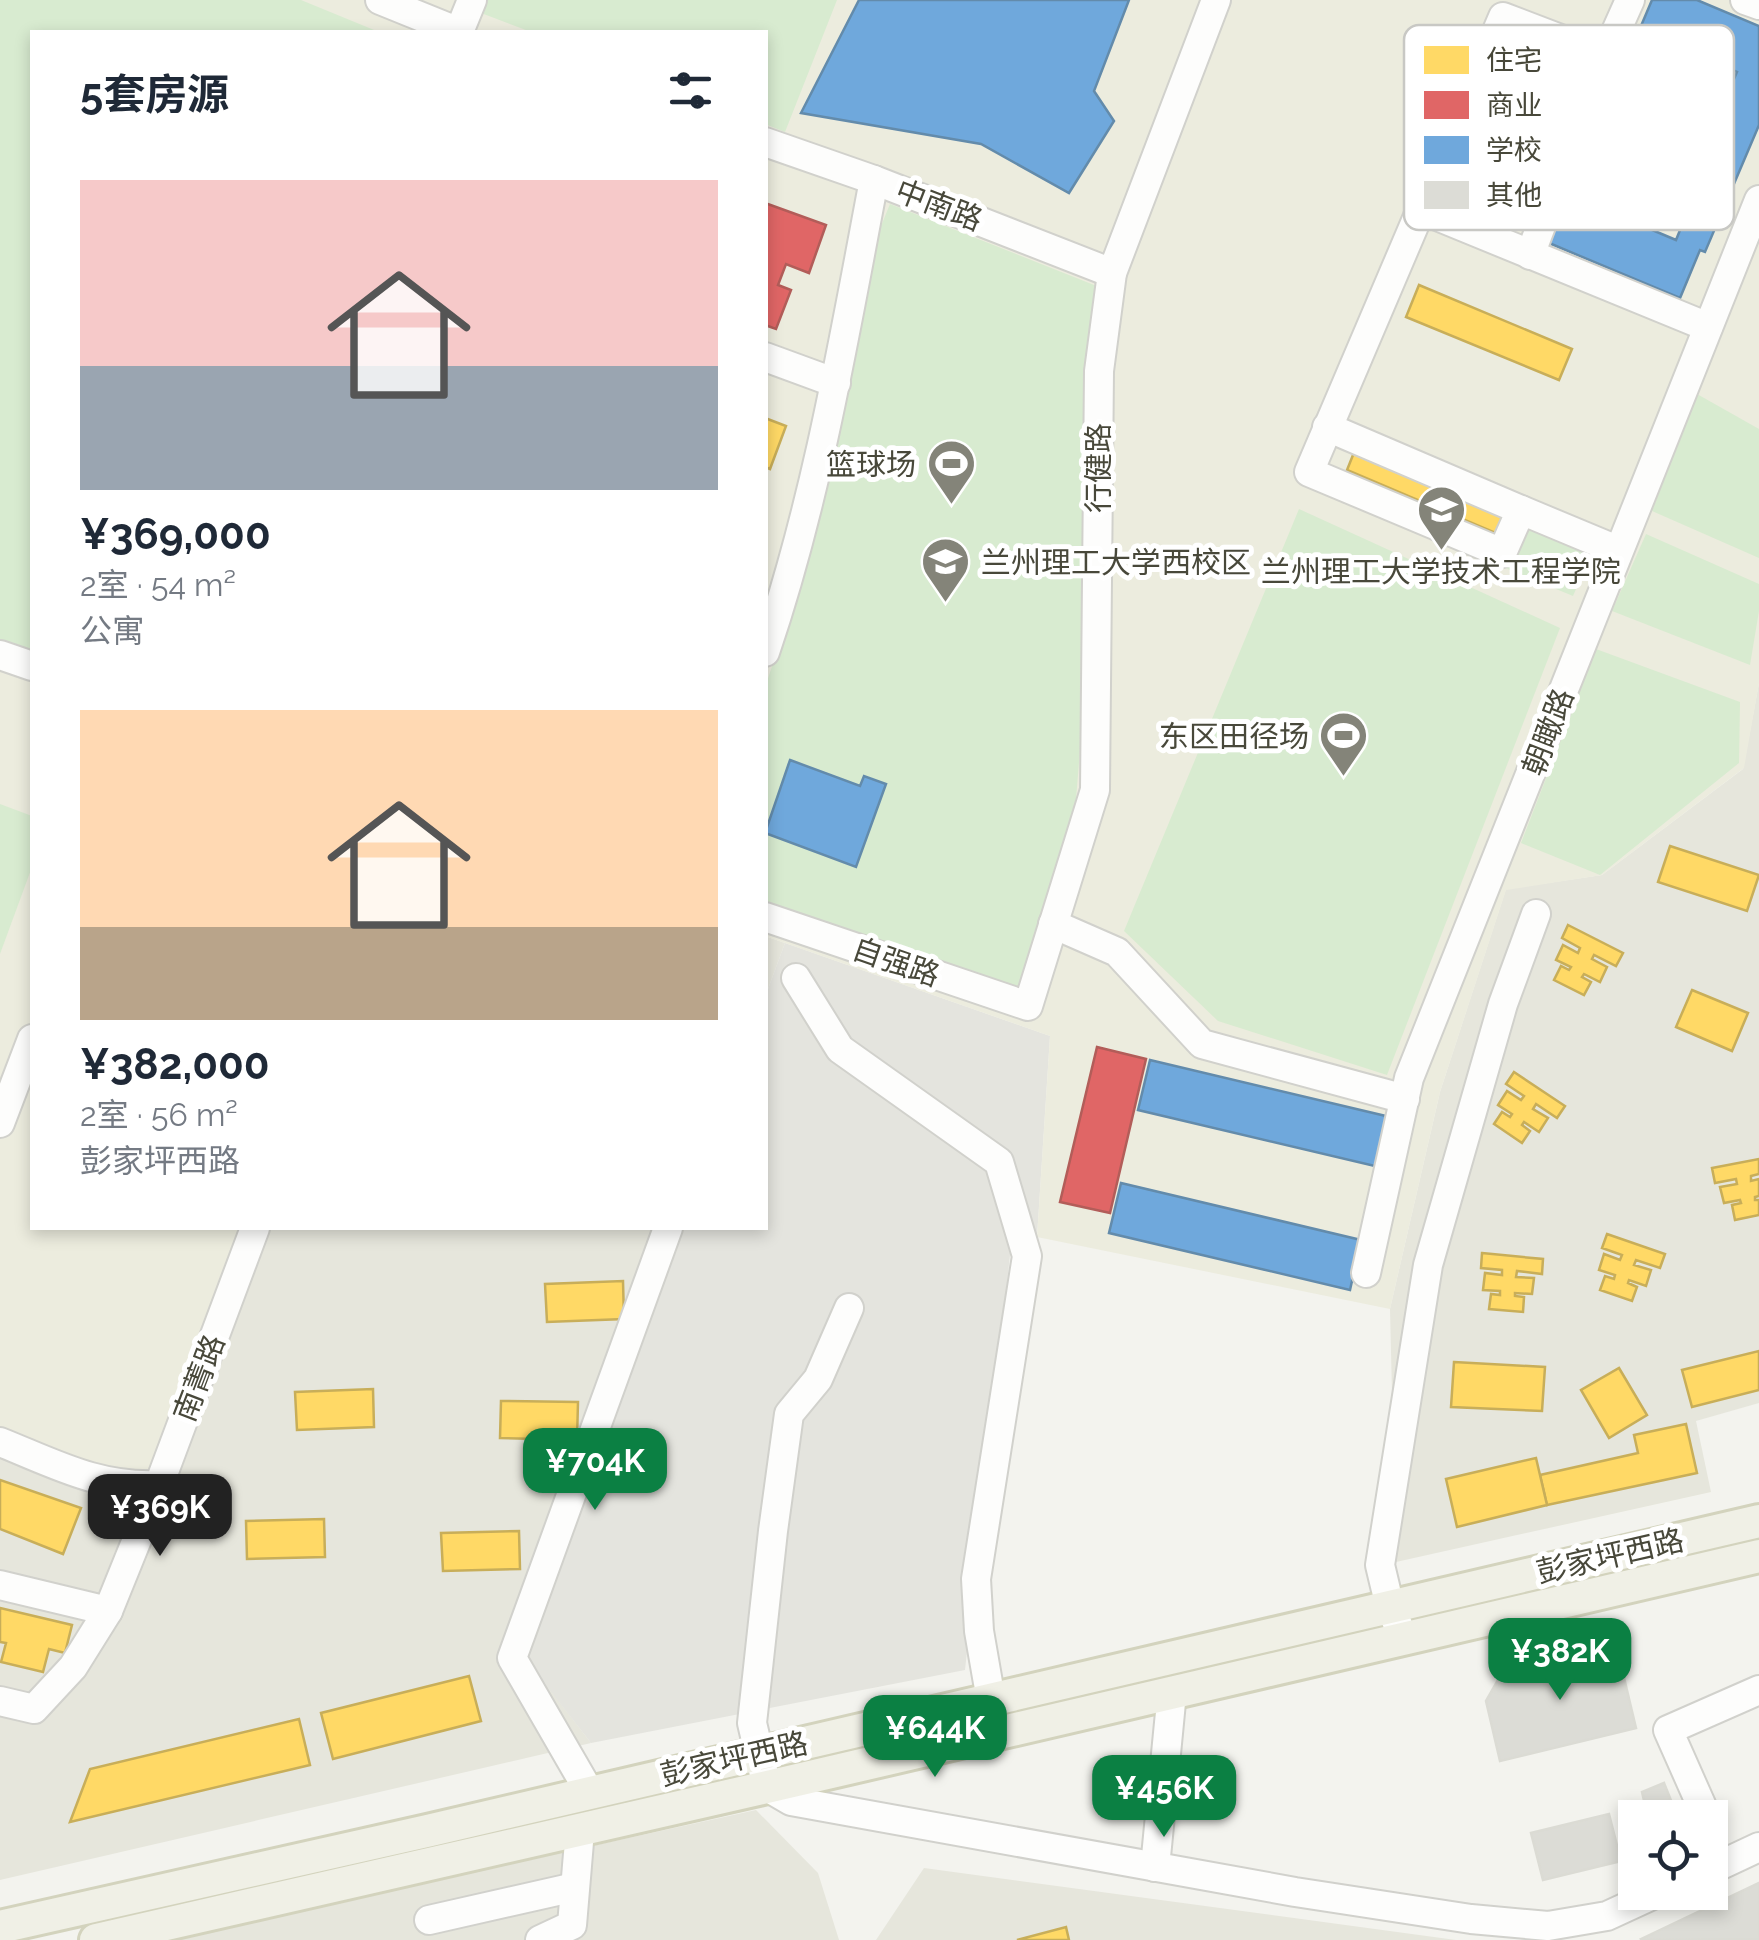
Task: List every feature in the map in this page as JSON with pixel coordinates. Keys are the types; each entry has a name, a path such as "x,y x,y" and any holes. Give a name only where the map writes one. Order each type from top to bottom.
{"main road":[{"name":"彭家坪西路","path":"0,1926 1759,1521"},
{"name":"彭家坪西路","path":"96,1940 1757,1560"}],"street":[{"path":"380,0 454,30"},
{"path":"460,30 472,0"},
{"name":"行健路","path":"1028,1006 1095,790 1099,371 1112,273 1216,0"},
{"path":"1619,25 1630,0"},
{"path":"1500,25 1503,17 1524,25"},
{"name":"中南路","path":"768,143 1112,273"},
{"path":"768,643 788,584 836,383 874,180"},
{"name":"朝瞰路","path":"1366,1273 1409,1078 1759,200"},
{"path":"1411,230 1309,472 1502,553 1521,510"},
{"path":"1470,230 1708,328"},
{"path":"1530,255 1539,230"},
{"path":"768,358 836,383"},
{"path":"1327,428 1617,550"},
{"path":"0,655 30,665"},
{"path":"1404,1638 1390,1607 1380,1566 1428,1265 1503,1004 1536,914"},
{"name":"自强路","path":"768,918 1028,1006"},
{"path":"1053,924 1117,952 1202,1044 1405,1099"},
{"path":"796,978 840,1049 998,1162 1028,1256 976,1579 978,1631 991,1700"},
{"path":"0,1123 30,1044"},
{"name":"南菁路","path":"0,1701 34,1708 73,1668 108,1611 254,1230"},
{"path":"590,1793 512,1658 667,1230"},
{"path":"849,1308 818,1379 789,1414 752,1722 768,1788 791,1801 1471,1920 1548,1926 1607,1916 1620,1910"},
{"path":"0,1442 92,1478 126,1487 159,1485"},
{"path":"0,1584 108,1611"},
{"path":"1700,1800 1668,1730 1759,1690"},
{"path":"1154,1867 1172,1692"},
{"path":"540,1940 572,1925 580,1830"},
{"path":"1728,1862 1759,1848"},
{"path":"429,1920 575,1887"}],"shaded area":[{"path":"0,0 1759,0 1759,683 1744,768 1602,875 1506,890 1440,1092 1390,1309 1037,1237 1050,1036 768,937 768,30 30,30 30,1230 252,1230 141,1505 0,1456"},
{"path":"1759,683 1759,1403 1696,1421 1711,1492 1396,1562 1390,1309 1440,1092 1506,889 1602,875 1743,769"},
{"path":"768,937 785,943 768,989"},
{"path":"785,943 1050,1036 1037,1237 1014,1218 965,1670 591,1743 520,1652 678,1230 768,1230 768,989"},
{"path":"251,1230 678,1230 521,1652 591,1743 0,1880 0,1456"},
{"path":"756,1810 818,1873 839,1940 164,1940"},
{"path":"924,1868 1456,1940 876,1940"}],"green space":[{"path":"0,0 301,0 374,30 30,30 30,660 0,648"},
{"path":"486,0 837,0 785,132 768,125 768,30 526,30 481,13"},
{"path":"890,204 1099,287 1089,641 1076,799 1020,992 768,907 768,678 805,570 825,438 855,290"},
{"path":"1697,394 1759,429 1759,558 1652,511"},
{"name":"东区田径场","path":"1299,509 1560,628 1387,1075 1218,1021 1124,931"},
{"path":"1523,521 1593,550 1573,596 1503,567"},
{"path":"1646,534 1759,584 1750,665 1612,611"},
{"path":"1596,649 1740,702 1739,763 1600,875 1521,843"},
{"path":"0,804 30,815 30,872 0,954"}],"building: 住宅":[{"path":"1419,285 1572,349 1559,380 1406,317"},
{"path":"768,419 786,426 768,468"},
{"path":"1357,445 1516,511 1505,537 1347,470"},
{"path":"1670,846 1759,875 1747,911 1658,882"},
{"path":"1568,925 1623,953 1616,966 1594,955 1592,959 1607,967 1600,982 1584,974 1582,977 1591,982 1584,995 1554,980 1561,966 1569,970 1571,967 1556,960 1563,945 1578,953 1580,948 1562,938"},
{"path":"1692,990 1748,1013 1732,1051 1676,1027"},
{"path":"1514,1072 1565,1106 1557,1118 1536,1104 1533,1109 1548,1118 1539,1132 1524,1122 1522,1125 1530,1131 1522,1143 1494,1124 1502,1112 1510,1117 1512,1114 1498,1105 1507,1091 1521,1100 1524,1096 1506,1084"},
{"path":"1759,1159 1759,1174 1751,1176 1751,1181 1759,1179 1759,1196 1755,1200 1759,1200 1759,1215 1735,1220 1732,1205 1741,1203 1740,1200 1724,1203 1720,1187 1737,1184 1736,1179 1715,1183 1712,1168"},
{"path":"1607,1234 1665,1254 1660,1268 1636,1260 1634,1265 1651,1270 1646,1286 1629,1280 1637,1287 1632,1301 1600,1290 1605,1276 1614,1279 1615,1275 1599,1270 1604,1254 1620,1260 1622,1255 1602,1248"},
{"path":"1482,1253 1543,1259 1542,1274 1517,1271 1516,1277 1534,1278 1532,1294 1515,1293 1524,1297 1523,1312 1489,1309 1491,1294 1500,1295 1500,1291 1483,1290 1485,1273 1502,1275 1502,1270 1481,1268"},
{"path":"623,1281 624,1319 547,1322 545,1284"},
{"path":"1759,1351 1759,1390 1692,1407 1682,1370"},
{"path":"1454,1362 1545,1367 1542,1411 1451,1407"},
{"path":"1619,1368 1647,1415 1609,1438 1581,1390"},
{"path":"373,1389 374,1427 297,1430 295,1392"},
{"path":"501,1401 578,1402 577,1440 500,1438"},
{"path":"1686,1424 1697,1473 1547,1505 1540,1475 1638,1453 1634,1435"},
{"path":"1536,1458 1547,1505 1457,1527 1446,1479"},
{"path":"0,1480 81,1508 63,1554 0,1529"},
{"path":"324,1519 325,1557 247,1559 246,1521"},
{"path":"519,1531 520,1569 443,1571 441,1533"},
{"path":"0,1608 72,1625 65,1653 49,1649 43,1672 1,1662 6,1643 0,1642"},
{"path":"469,1676 481,1721 333,1759 321,1713"},
{"path":"299,1719 310,1765 70,1822 90,1769"},
{"path":"1066,1927 1069,1940 1017,1940"}],"building: 商业":[{"path":"768,204 826,225 809,273 786,264 778,285 791,290 776,329 768,326"},
{"path":"1097,1047 1146,1059 1110,1213 1060,1202"}],"building: 学校":[{"path":"859,0 1129,0 1094,91 1114,121 1069,193 981,144 801,113"},
{"path":"1652,0 1697,0 1759,26 1759,125 1734,184 1734,25 1641,25"},
{"path":"1555,230 1652,230 1676,240 1680,230 1714,230 1705,252 1700,250 1680,298 1549,243"},
{"path":"790,760 860,786 864,776 886,784 856,867 768,834"},
{"path":"1150,1060 1390,1117 1379,1167 1138,1110"},
{"path":"1121,1183 1361,1240 1350,1290 1109,1233"}],"building: 其他":[{"path":"1616,1644 1636,1728 1500,1761 1486,1701 1503,1671"},
{"path":"1664,1783 1671,1800 1644,1800 1642,1792"},
{"path":"1609,1814 1618,1862 1543,1880 1531,1833"},
{"path":"1759,1883 1759,1939 1641,1939 1702,1910 1728,1910 1728,1898"}],"place":[{"name":"篮球场","path":"951,506"},
{"name":"兰州理工大学技术工程学院","path":"1441,552"},
{"name":"兰州理工大学西校区","path":"946,604"},
{"name":"东区田径场","path":"1344,778"}]}
